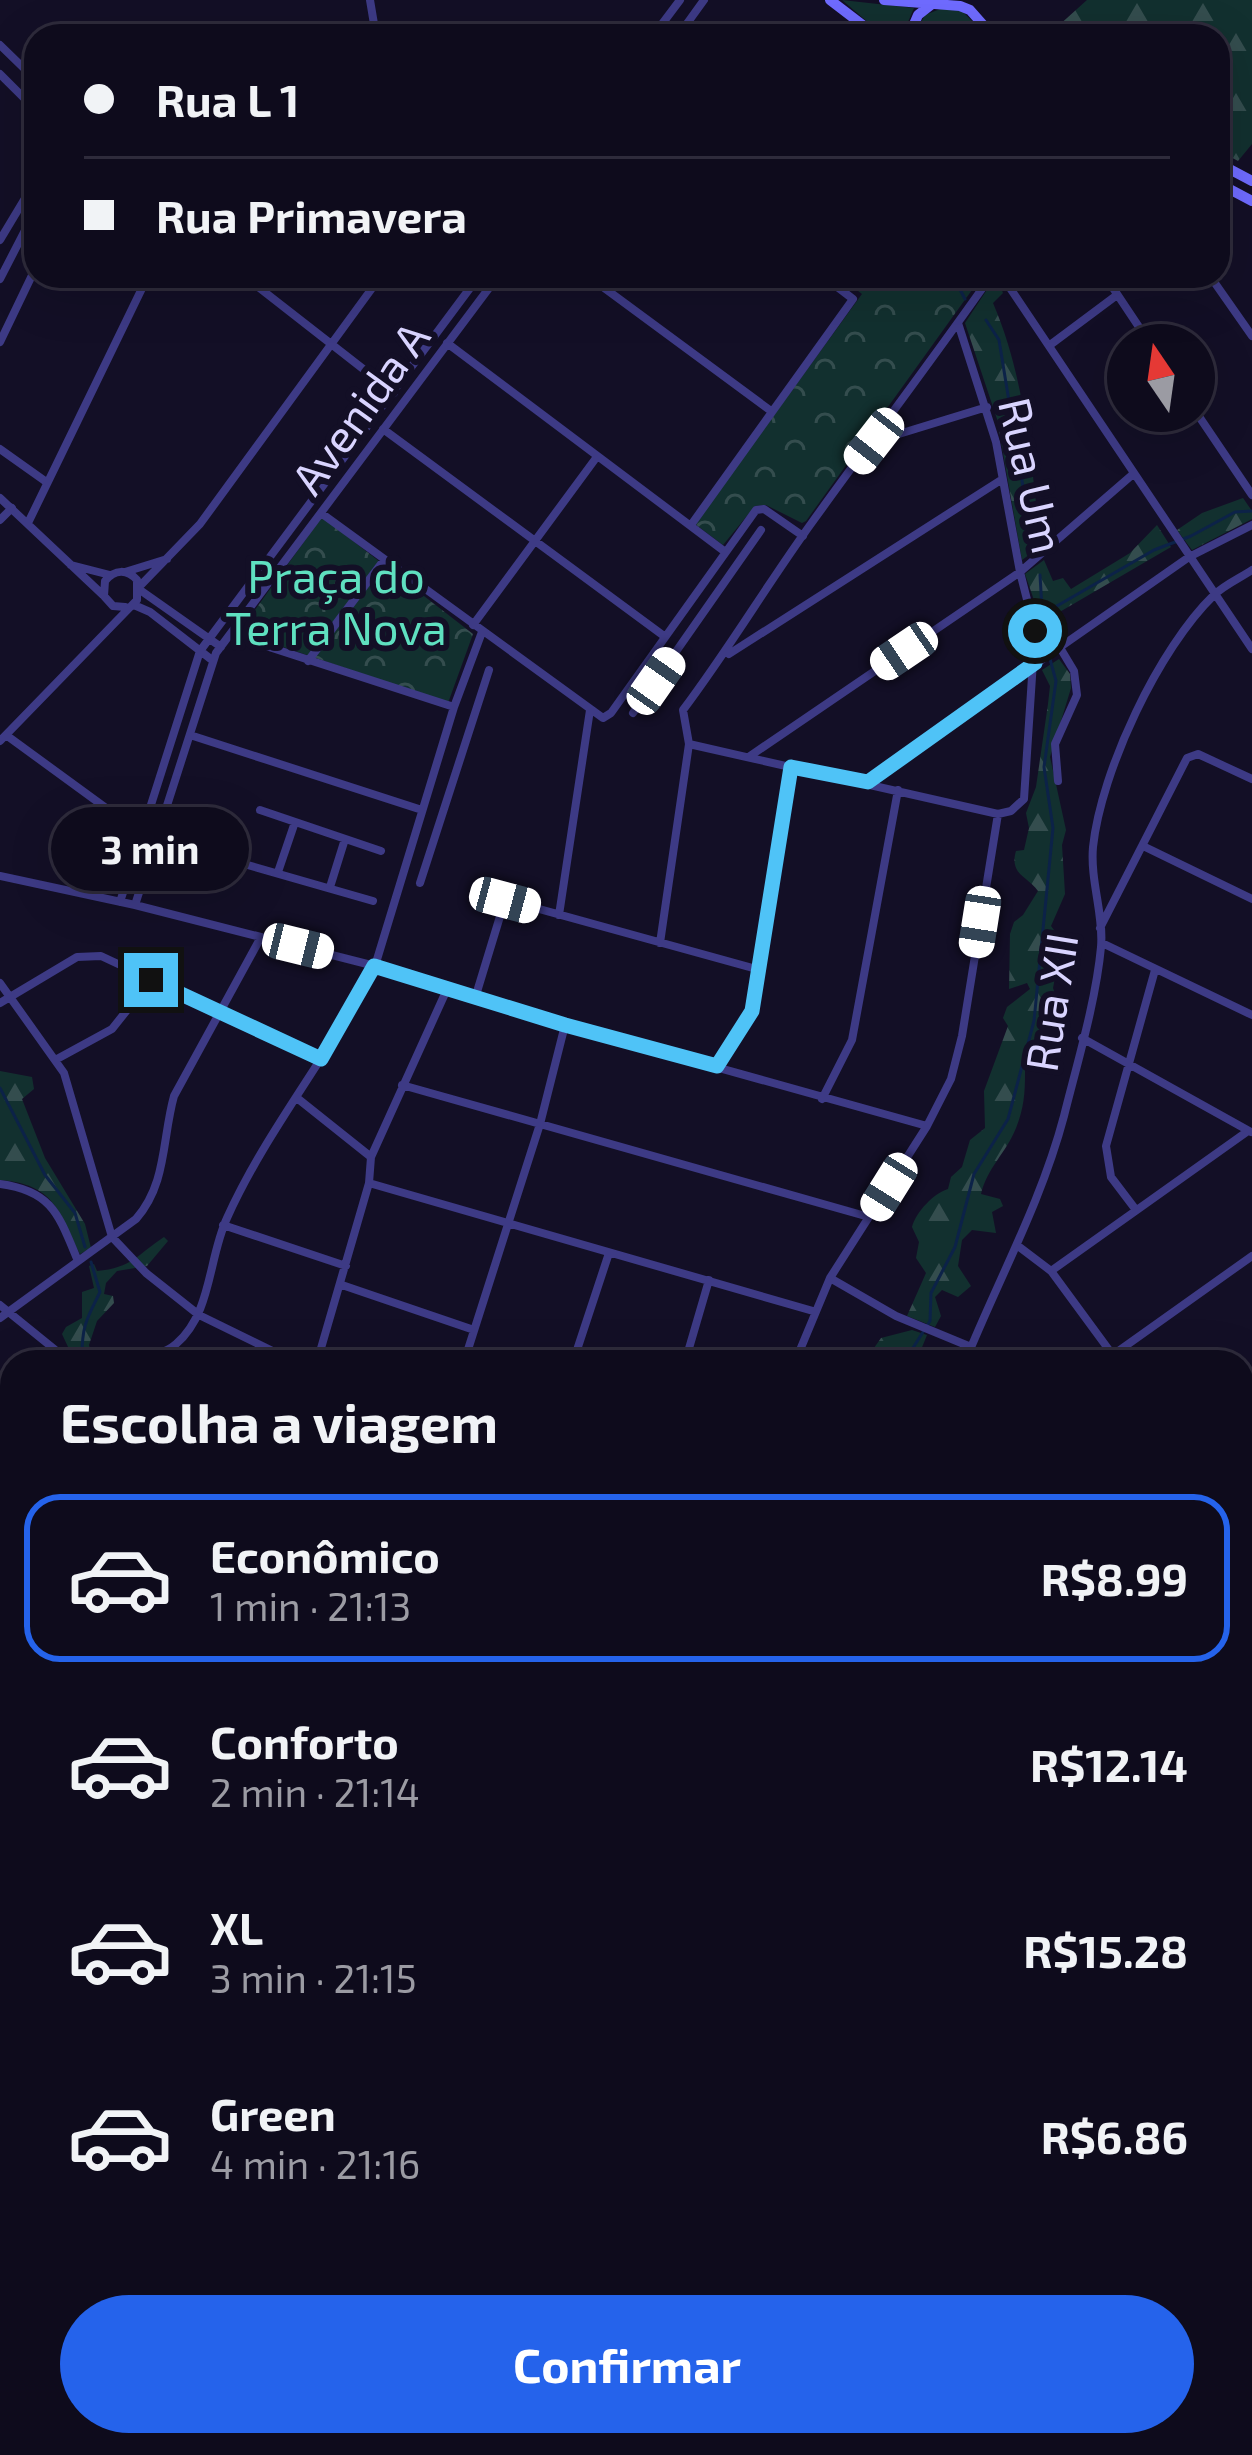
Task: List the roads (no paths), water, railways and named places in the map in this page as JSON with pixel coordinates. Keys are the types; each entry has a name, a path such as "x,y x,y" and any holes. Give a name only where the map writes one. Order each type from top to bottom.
{"main road":[{"path":"830,0 861,24"},
{"path":"884,0 950,3 970,10 982,24"},
{"path":"914,24 932,4"}],"street":[{"path":"0,45 24,68"},
{"path":"0,74 24,98"},
{"path":"0,240 24,200"},
{"path":"0,279 24,232"},
{"path":"0,342 26,288"},
{"path":"28,523 142,288"},
{"path":"259,288 394,393"},
{"path":"372,288 200,524 3,738 143,835 373,901"},
{"name":"Avenida A","path":"120,902 200,651 469,288"},
{"name":"Avenida A","path":"135,905 212,660 489,288"},
{"path":"604,288 772,411"},
{"path":"691,525 854,299 840,288"},
{"path":"660,943 689,743 683,710 983,288"},
{"path":"1010,288 1252,649"},
{"path":"1113,288 1137,324"},
{"path":"1218,288 1252,336"},
{"path":"1050,345 1117,295"},
{"name":"Rua Um","path":"958,323 987,407 1019,572 1033,618 1035,663 1024,799 1011,812 998,814"},
{"path":"447,343 724,550"},
{"path":"874,441 987,407"},
{"path":"383,429 664,636"},
{"path":"1210,432 1252,495"},
{"path":"0,449 46,481"},
{"path":"172,1350 199,1315 223,1225 254,1160 321,1059 374,966 478,628 532,539 596,458"},
{"path":"749,757 1019,572 1132,475"},
{"path":"722,658 1000,480"},
{"path":"0,498 106,599 150,612 212,660"},
{"path":"311,506 603,718 757,508 803,536"},
{"path":"0,520 12,508"},
{"path":"868,782 1189,557 1252,525"},
{"path":"633,713 761,530"},
{"path":"70,565 110,575 169,558"},
{"path":"308,661 384,560"},
{"path":"1215,593 1252,570"},
{"path":"125,572 220,647"},
{"path":"708,574 723,585"},
{"path":"107,628 105,581 110,575"},
{"name":"Rua XII","path":"970,1350 1018,1246 1063,1119 1102,943 1093,843 1119,749 1154,676 1215,593"},
{"path":"232,635 454,707"},
{"path":"1058,781 1055,744 1077,695 1073,671 1059,646"},
{"path":"420,883 489,670"},
{"path":"559,915 590,710"},
{"path":"448,728 466,734"},
{"path":"190,735 422,810"},
{"path":"689,743 998,814 962,1036 950,1079 927,1126 830,1278 799,1350"},
{"path":"1099,928 1192,754 1252,779"},
{"path":"717,1066 752,1011 791,767"},
{"path":"822,1099 852,1040 898,790"},
{"path":"260,810 381,851"},
{"path":"278,872 295,822"},
{"path":"330,887 345,839"},
{"path":"1143,846 1252,899"},
{"path":"0,876 374,966 927,1126"},
{"path":"478,892 760,970"},
{"path":"476,995 505,900"},
{"path":"54,1350 3,1312 112,1237 150,1204 162,1168 174,1096 261,937"},
{"path":"1102,943 1252,1015"},
{"path":"0,1003 89,954 321,1059"},
{"path":"1136,1210 1112,1177 1106,1146 1155,970"},
{"path":"57,1059 112,1029 151,980"},
{"path":"0,983 57,1059 70,1088 112,1237 146,1274 199,1315 270,1350"},
{"path":"321,1350 369,1183 371,1157 448,986"},
{"path":"468,1350 540,1124 565,1025"},
{"path":"1051,1271 1250,1132 1082,1038"},
{"path":"402,1085 869,1217"},
{"path":"296,1098 371,1157"},
{"path":"369,1183 813,1311"},
{"path":"0,1184 30,1190 50,1202 78,1261"},
{"path":"223,1225 346,1266"},
{"path":"1018,1246 1051,1271 1109,1350"},
{"path":"577,1350 609,1253"},
{"path":"1118,1350 1252,1256"},
{"path":"830,1278 919,1326 971,1347"},
{"path":"689,1350 709,1280"},
{"path":"342,1285 474,1330"}],"waterway":[{"path":"959,288 965,299"},
{"path":"986,320 999,340 1033,548"},
{"path":"1043,614 1154,550 1235,512 1252,511"},
{"path":"1040,575 1044,643"},
{"path":"912,1350 930,1321 931,1293 955,1247 974,1174 1008,1119 1034,1021 1053,828 1044,767 1056,681 1050,659"},
{"path":"0,1088 45,1175 75,1213 85,1247"},
{"path":"83,1350 85,1328 100,1292 91,1262"}],"park label":[{"name":"Praça do Terra Nova","path":"336,601"}]}
